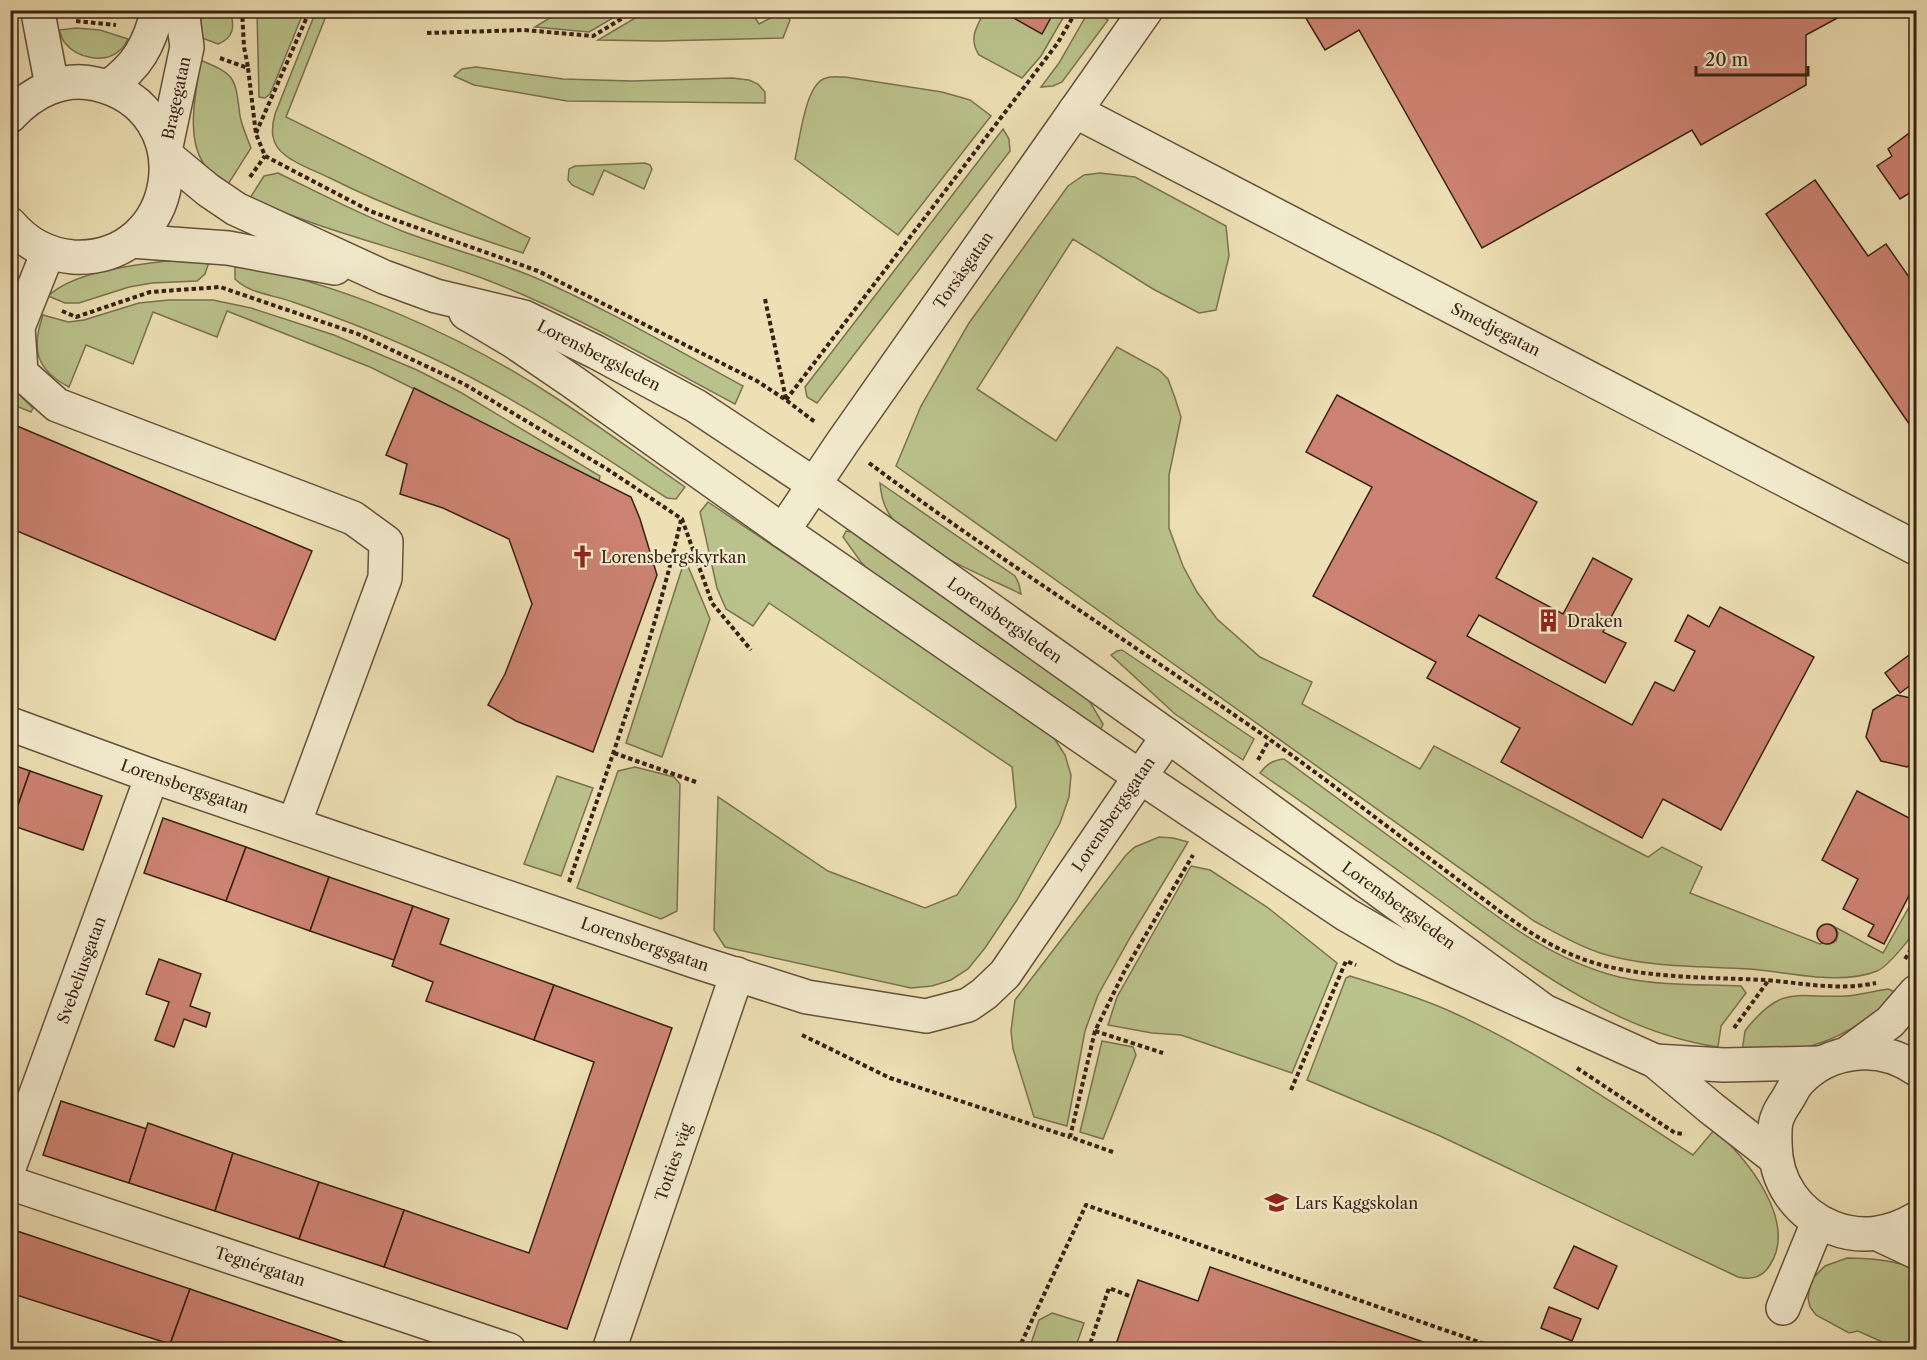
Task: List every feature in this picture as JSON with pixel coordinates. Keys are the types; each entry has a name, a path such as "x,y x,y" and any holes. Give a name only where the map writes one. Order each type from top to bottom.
{"street":[{"path":"32,92 40,10"},
{"path":"108,87 126,74 140,57 152,34 158,10"},
{"name":"Bragegatan","path":"131,241 146,227 165,191 166,154 187,47 182,10"},
{"name":"Torsåsgatan","path":"783,531 842,443 1146,10"},
{"path":"10,116 32,92 80,82 108,87 125,94 140,106 158,131 166,154"},
{"name":"Smedjegatan","path":"1075,111 1917,548"},
{"name":"Lorensbergsleden","path":"166,154 208,190 236,209 384,277 436,296 524,317 597,352 696,406 815,485 1168,736 1540,1008"},
{"path":"10,224 32,244 48,252 64,256 99,256 131,241"},
{"name":"Lorensbergsleden","path":"131,241 228,248 384,277"},
{"path":"48,252 18,327 21,373 57,405 353,518 386,542 385,578 294,824"},
{"name":"Lorensbergsleden","path":"436,296 513,341 783,531 1139,776 1347,915 1404,948 1655,1061 1775,1158"},
{"name":"Lorensbergsgatan","path":"10,724 152,776 807,997 926,1016 968,1005 984,994 1005,974 1168,736"},
{"name":"Svebeliusgatan","path":"10,1165 152,776"},
{"name":"Totties väg","path":"609,1350 737,974"},
{"path":"1917,992 1890,1022 1798,1081 1777,1116 1775,1131 1775,1158 1783,1183 1798,1205 1818,1222 1847,1233 1878,1234 1907,1225 1917,1219"},
{"name":"Lorensbergsleden","path":"1655,1061 1724,1065 1835,1058 1877,1052 1905,1061 1917,1069"},
{"name":"Tegnérgatan","path":"10,1183 509,1350"},
{"path":"1783,1308 1818,1222"},
{"path":"1878,1234 1917,1252"}],"path":[{"path":"242,10 244,47 256,134 266,156 370,211 538,271 686,344 757,381 786,400"},
{"path":"256,134 310,10"},
{"path":"427,33 524,30 593,36 636,10"},
{"path":"786,400 1057,45 1077,10"},
{"path":"214,56 248,68"},
{"path":"29,299 76,317 150,292 220,287 358,334 464,384 607,469 682,519 712,603 751,650"},
{"path":"765,299 786,400"},
{"path":"879,470 966,534 1269,740 1498,910 1551,944 1578,958 1608,967 1686,977 1768,980 1828,987 1859,987 1879,982"},
{"path":"558,914 614,753 668,578 682,519"},
{"path":"1241,790 1269,740"},
{"path":"614,753 696,782"},
{"path":"1070,1137 1095,1031 1125,970 1196,852 1216,828"},
{"path":"1340,956 1346,961 1366,968"},
{"path":"1291,1090 1346,961"},
{"path":"1732,1038 1734,1027 1768,980"},
{"path":"794,1031 891,1078 1113,1152"},
{"path":"1095,1031 1164,1053"},
{"path":"1573,1066 1675,1133 1688,1134"},
{"path":"1018,1350 1086,1205 1502,1350"},
{"path":"1088,1350 1109,1288 1132,1297"}],"green space":[{"path":"200,11 230,11 233,26 230,35 218,44 202,38"},
{"path":"257,11 304,11 270,94 265,98 259,97"},
{"path":"316,11 328,11 286,117 530,238 523,253 377,200 301,165 280,151 273,136 275,114"},
{"path":"561,11 625,11 589,32 535,27"},
{"path":"647,11 751,11 759,24 784,11 790,20 783,38 598,40"},
{"path":"985,11 1067,11 1041,56 1022,78 979,55 974,38"},
{"path":"1097,14 1108,20 1062,82 1053,86 1041,87 1059,63 1086,16"},
{"path":"76,28 100,30 128,39 113,55 91,58 70,48 64,42 59,30"},
{"path":"200,60 228,74 232,79 237,93 241,120 251,148 227,186 205,167 195,139 193,126"},
{"path":"476,67 563,79 632,81 732,78 749,80 758,84 765,92 765,103 567,101 474,85 454,76 462,69"},
{"path":"845,77 942,92 970,100 991,116 898,235 795,159 804,113 813,90 819,82 826,78"},
{"path":"1003,129 1009,139 1010,151 817,403 807,397 805,387"},
{"path":"645,163 652,169 644,189 604,170 593,195 572,185 568,180 569,169 575,166"},
{"path":"278,173 386,224 519,271 589,303 743,386 735,404 613,338 519,293 458,269 308,221 250,198 264,176"},
{"path":"1100,173 1135,177 1226,226 1229,256 1216,310 1199,313 1153,289 1073,239 977,389 1056,441 1117,347 1159,370 1168,379 1181,417 1169,475 1169,528 1183,566 1197,592 1217,619 1260,657 1312,682 1302,704 1420,769 1434,746 1648,857 1662,847 1702,867 1690,893 1820,944 1830,944 1836,941 1838,933 1835,927 1883,953 1916,895 1918,916 1916,927 1893,958 1877,971 1831,978 1750,969 1674,966 1637,961 1600,953 1574,943 1534,921 896,466 921,406 969,323 1068,186 1084,175"},
{"path":"166,261 209,262 205,274 197,281 152,283 129,287 79,303 65,303 48,296 59,288 88,275"},
{"path":"235,264 318,284 359,298 480,352 553,396 685,487 676,499 667,498 550,423 459,371 362,328 248,288 235,279"},
{"path":"213,300 251,308 334,335 417,370 460,392 600,476 599,481 370,367 227,311 217,337 153,312 133,364 86,345 69,387 43,366 37,348 37,338 43,315 68,322 84,320 139,303"},
{"path":"10,382 33,408 31,412 11,404"},
{"path":"880,483 1015,576 1021,594 934,552 903,530 887,510"},
{"path":"708,502 1020,712 1054,738 1065,755 1071,775 1069,797 1060,823 1017,900 985,948 968,969 951,980 932,986 911,988 725,947 714,930 718,797 828,871 925,908 957,895 1016,807 1012,767 769,603 753,626 726,609 717,588 700,512"},
{"path":"846,531 852,532 1071,681 1090,702 1103,724 1101,729 1094,728 881,583 861,562 843,537"},
{"path":"685,559 710,619 662,757 626,743"},
{"path":"1122,650 1254,739 1243,760 1175,714 1111,655"},
{"path":"1284,759 1497,916 1543,946 1567,958 1592,969 1634,980 1741,986 1746,993 1721,1026 1718,1047 1678,1039 1640,1026 1603,1009 1534,967 1260,773 1270,763"},
{"path":"635,767 674,777 680,784 677,911 661,919 577,888 618,771"},
{"path":"557,776 593,788 561,876 524,864"},
{"path":"1159,837 1188,842 1098,995 1085,1031 1067,1126 1034,1117 1013,1049 1011,1031 1015,1000 1126,855 1135,847"},
{"path":"1191,866 1210,870 1267,907 1337,963 1292,1073 1181,1035 1152,1033 1108,1025 1117,997"},
{"path":"1350,976 1434,1004 1478,1024 1572,1077 1693,1155 1714,1130 1741,1156 1754,1173 1773,1211 1778,1230 1777,1248 1770,1265 1756,1277 1738,1277 1438,1135 1307,1080 1346,978"},
{"path":"1888,989 1898,993 1864,1020 1827,1041 1791,1050 1742,1052 1745,1031 1748,1027 1761,1013 1782,999 1793,996 1847,996"},
{"path":"1102,1041 1133,1047 1136,1055 1103,1139 1080,1132"},
{"path":"1847,1258 1882,1260 1916,1269 1916,1340 1911,1349 1898,1349 1858,1331 1849,1333 1816,1315 1810,1307 1808,1298 1811,1280 1825,1266"},
{"path":"1052,1313 1084,1323 1075,1349 1029,1349 1039,1320"}],"building":[{"path":"1013,10 1055,10 1042,34 1010,16"},
{"path":"1301,10 1852,10 1806,35 1806,85 1701,145 1692,130 1482,248 1359,30 1325,50"},
{"path":"1916,128 1916,189 1900,199 1877,166 1892,156 1888,149"},
{"path":"1815,180 1868,256 1886,244 1911,280 1916,277 1916,434 1766,214"},
{"name":"Lorensbergskyrkan","path":"414,388 631,497 657,575 593,752 516,721 488,705 505,674 532,604 509,539 443,508 400,494 407,464 386,455"},
{"name":"Draken","path":"1337,395 1537,502 1496,578 1563,614 1593,558 1632,579 1603,632 1626,643 1605,683 1479,615 1467,636 1632,725 1655,682 1674,691 1695,651 1675,641 1688,615 1709,627 1720,607 1814,657 1721,830 1663,799 1642,838 1501,762 1520,728 1427,678 1436,662 1313,596 1372,487 1306,452"},
{"path":"10,423 312,551 275,640 10,528"},
{"path":"1916,650 1916,681 1900,693 1885,673"},
{"path":"1897,695 1916,699 1916,762 1907,767 1881,761 1866,737 1873,710"},
{"path":"10,764 30,771 11,825 10,825"},
{"path":"30,771 102,796 83,850 11,825"},
{"path":"1857,791 1909,818 1916,805 1916,882 1884,944 1868,936 1874,925 1843,909 1858,879 1822,860"},
{"path":"163,818 246,847 226,901 144,873"},
{"path":"246,847 329,877 310,931 226,901"},
{"path":"329,877 413,906 394,960 310,931"},
{"path":"413,906 449,919 440,944 554,985 534,1040 426,1001 433,982 392,966"},
{"path":"1827,924 1834,927 1837,934 1834,941 1827,944 1820,941 1817,934 1820,927"},
{"path":"159,959 201,974 190,1006 210,1013 206,1027 184,1019 174,1047 155,1040 169,1002 146,994"},
{"path":"554,985 672,1028 567,1329 384,1267 404,1210 529,1253 594,1062 534,1040"},
{"path":"61,1101 147,1129 129,1183 43,1155"},
{"path":"148,1123 233,1153 215,1211 129,1183"},
{"path":"233,1153 319,1182 299,1239 215,1211"},
{"path":"319,1182 404,1210 384,1267 299,1239"},
{"path":"17,1231 190,1289 170,1344 10,1293 10,1249"},
{"path":"1574,1246 1617,1266 1598,1309 1554,1288"},
{"path":"1210,1267 1446,1350 1114,1350 1138,1280 1198,1301"},
{"path":"190,1289 359,1347 359,1350 168,1350"},
{"path":"1549,1307 1581,1319 1572,1341 1541,1328"}],"place":[{"name":"Lorensbergskyrkan","path":"583,557"},
{"name":"Draken","path":"1549,621"},
{"name":"Lars Kaggskolan","path":"1277,1203"}]}
